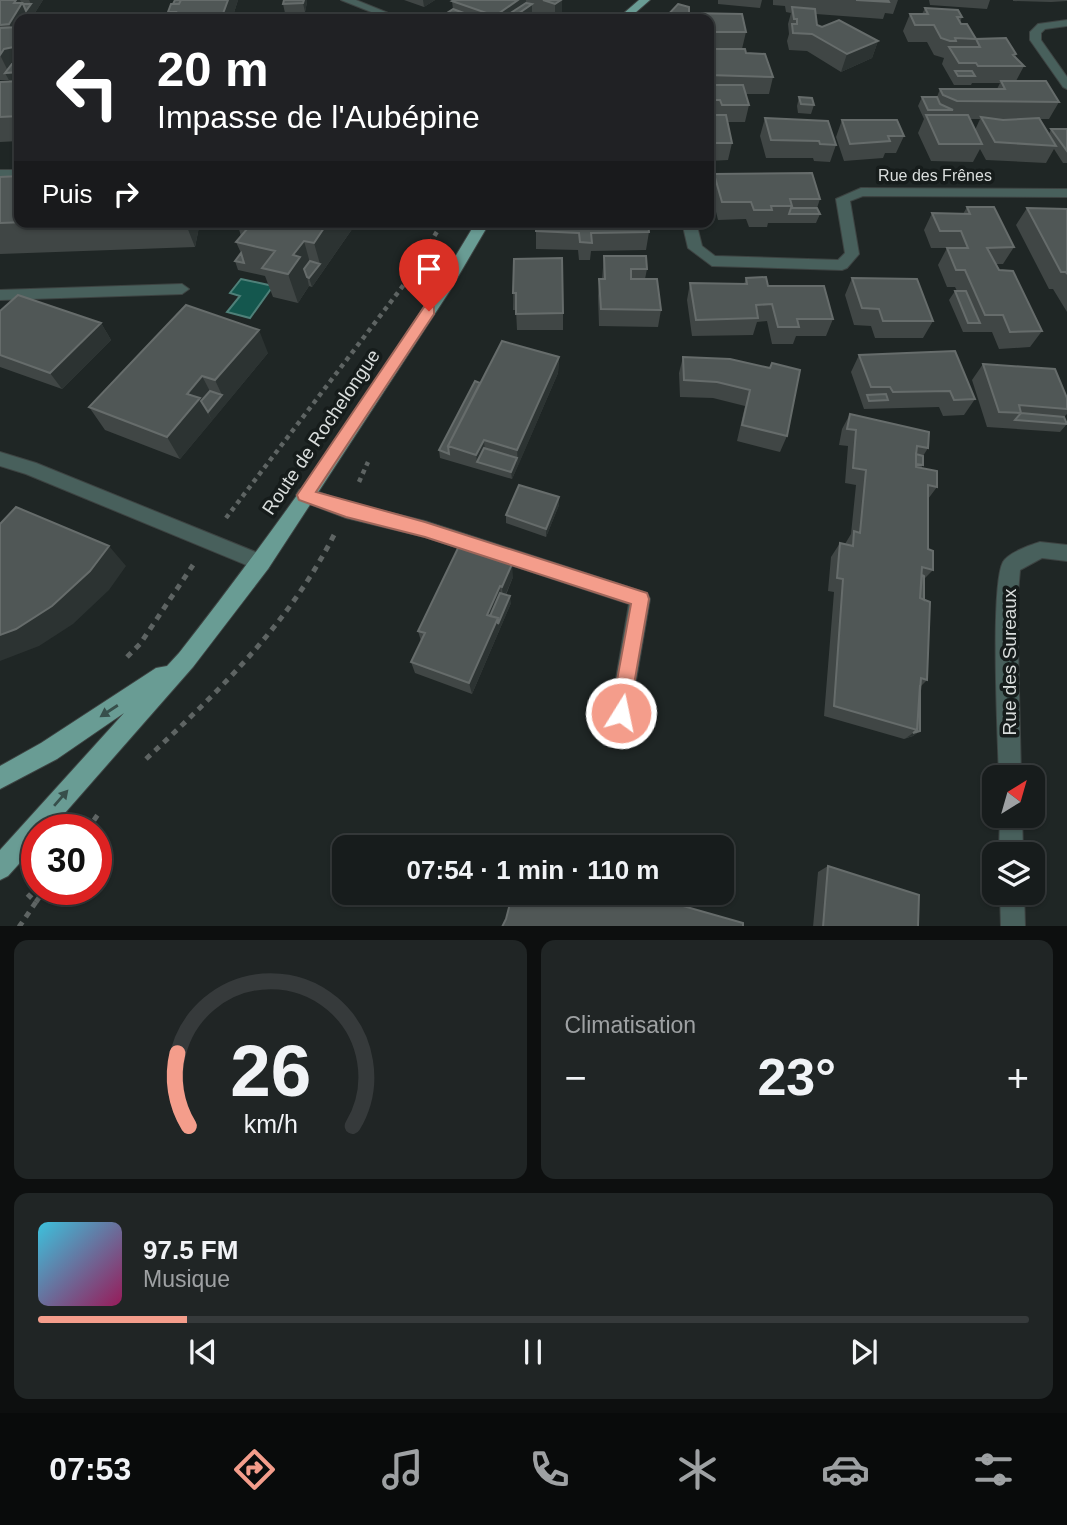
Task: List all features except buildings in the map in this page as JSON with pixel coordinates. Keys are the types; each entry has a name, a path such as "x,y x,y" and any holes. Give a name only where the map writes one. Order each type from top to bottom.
{"main road":[{"path":"628,14 645,0"},
{"name":"Route de Rochelongue","path":"0,867 186,660 261,563 444,288 479,228"},
{"name":"Route de Rochelongue","path":"0,778 49,751 186,660"}],"street":[{"path":"346,0 384,14"},
{"path":"1067,23 1042,26 1035,32 1036,40 1067,85"},
{"name":"Rue des Frênes","path":"690,228 695,248 712,261 842,265 852,254 843,199 861,192 1067,193"},
{"path":"0,295 182,289"},
{"path":"7,461 261,563"},
{"path":"305,495 346,510 425,529 640,599 621,713"},
{"name":"Rue des Sureaux","path":"1010,765 1007,604 1010,565 1040,550 1067,553"},
{"path":"1012,905 1013,926"}],"path":[{"path":"122,662 140,644 208,541 409,278 439,228"}],"shaded area":[{"path":"241,279 273,286 250,318 227,312 240,296 230,293"}],"route":[{"path":"429,311 305,495 346,510 425,529 640,599 621,713"}]}
